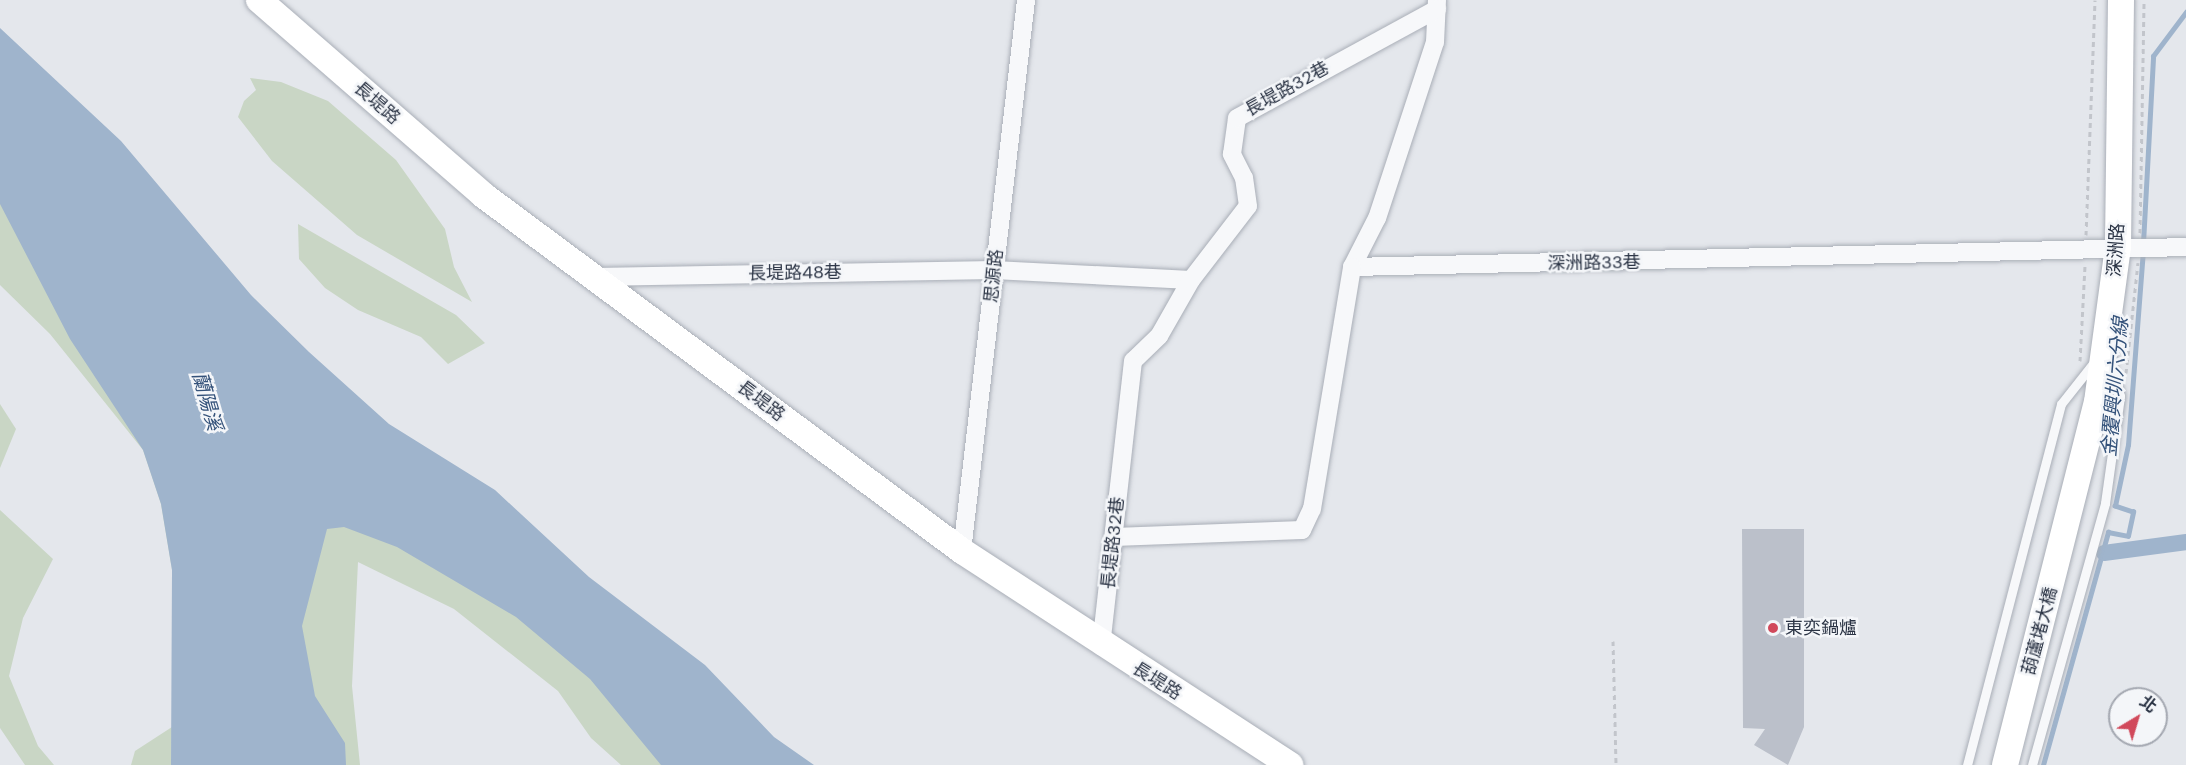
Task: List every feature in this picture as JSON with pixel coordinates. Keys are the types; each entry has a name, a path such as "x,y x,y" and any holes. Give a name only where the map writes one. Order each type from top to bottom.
{"street":[{"name":"長堤路","path":"259,0 483,195 962,551 1101,646 1290,765"},
{"name":"思源路","path":"962,551 1026,0"},
{"name":"深洲路","path":"2075,496 2106,347 2118,246 2121,0"},
{"path":"1114,537 1302,530 1312,509 1352,267 1377,218 1435,42 1437,4"},
{"name":"長堤路32巷","path":"1101,646 1132,361 1159,336 1191,280 1248,206 1244,178 1232,154 1237,118 1437,4"},
{"name":"深洲路33巷","path":"1352,267 2085,254 2118,246 2186,247"},
{"name":"長堤路48巷","path":"595,277 994,270"},
{"path":"994,270 1191,280"},
{"name":"葫蘆堵大橋","path":"2005,765 2075,496"}],"lane":[{"path":"1967,765 2061,404 2106,347"},
{"path":"2032,765 2104,503 2121,396 2106,347"}],"path":[{"path":"1613,641 1616,765"}],"green space":[{"path":"250,78 281,82 328,101 396,160 445,229 454,267 472,302 357,235 272,161 238,117 244,101 256,90"},
{"path":"0,196 160,362 172,570 161,504 143,450 50,334 0,285"},
{"path":"298,224 456,315 485,343 448,364 421,337 358,310 325,288 299,259"},
{"path":"282,371 724,765 621,765 591,738 558,691 454,609 358,562 352,686 360,765 293,765"},
{"path":"0,404 16,429 0,468"},
{"path":"0,510 53,559 23,618 9,676 38,746 54,765 25,765 0,728"},
{"path":"172,727 171,765 131,765 135,751"}],"water":[{"name":"蘭陽溪","path":"0,28 121,141 251,295 309,352 389,424 495,490 589,577 705,665 774,737 814,765 661,765 590,679 516,617 397,547 344,527 327,529 302,626 315,696 345,743 346,765 171,765 172,570 161,504 143,450 70,339 0,204"}],"building":[{"name":"東奕鍋爐","path":"1742,529 1804,529 1804,727 1788,765 1754,745 1765,729 1743,728"}],"waterway":[{"name":"金覆興圳六分線","path":"2143,243 2153,56 2186,12"},
{"name":"金覆興圳六分線","path":"2043,765 2108,532 2128,536 2133,512 2115,506 2128,445 2143,252"},
{"path":"2104,553 2186,542"}],"place":[{"name":"東奕鍋爐","path":"1773,628"}]}
